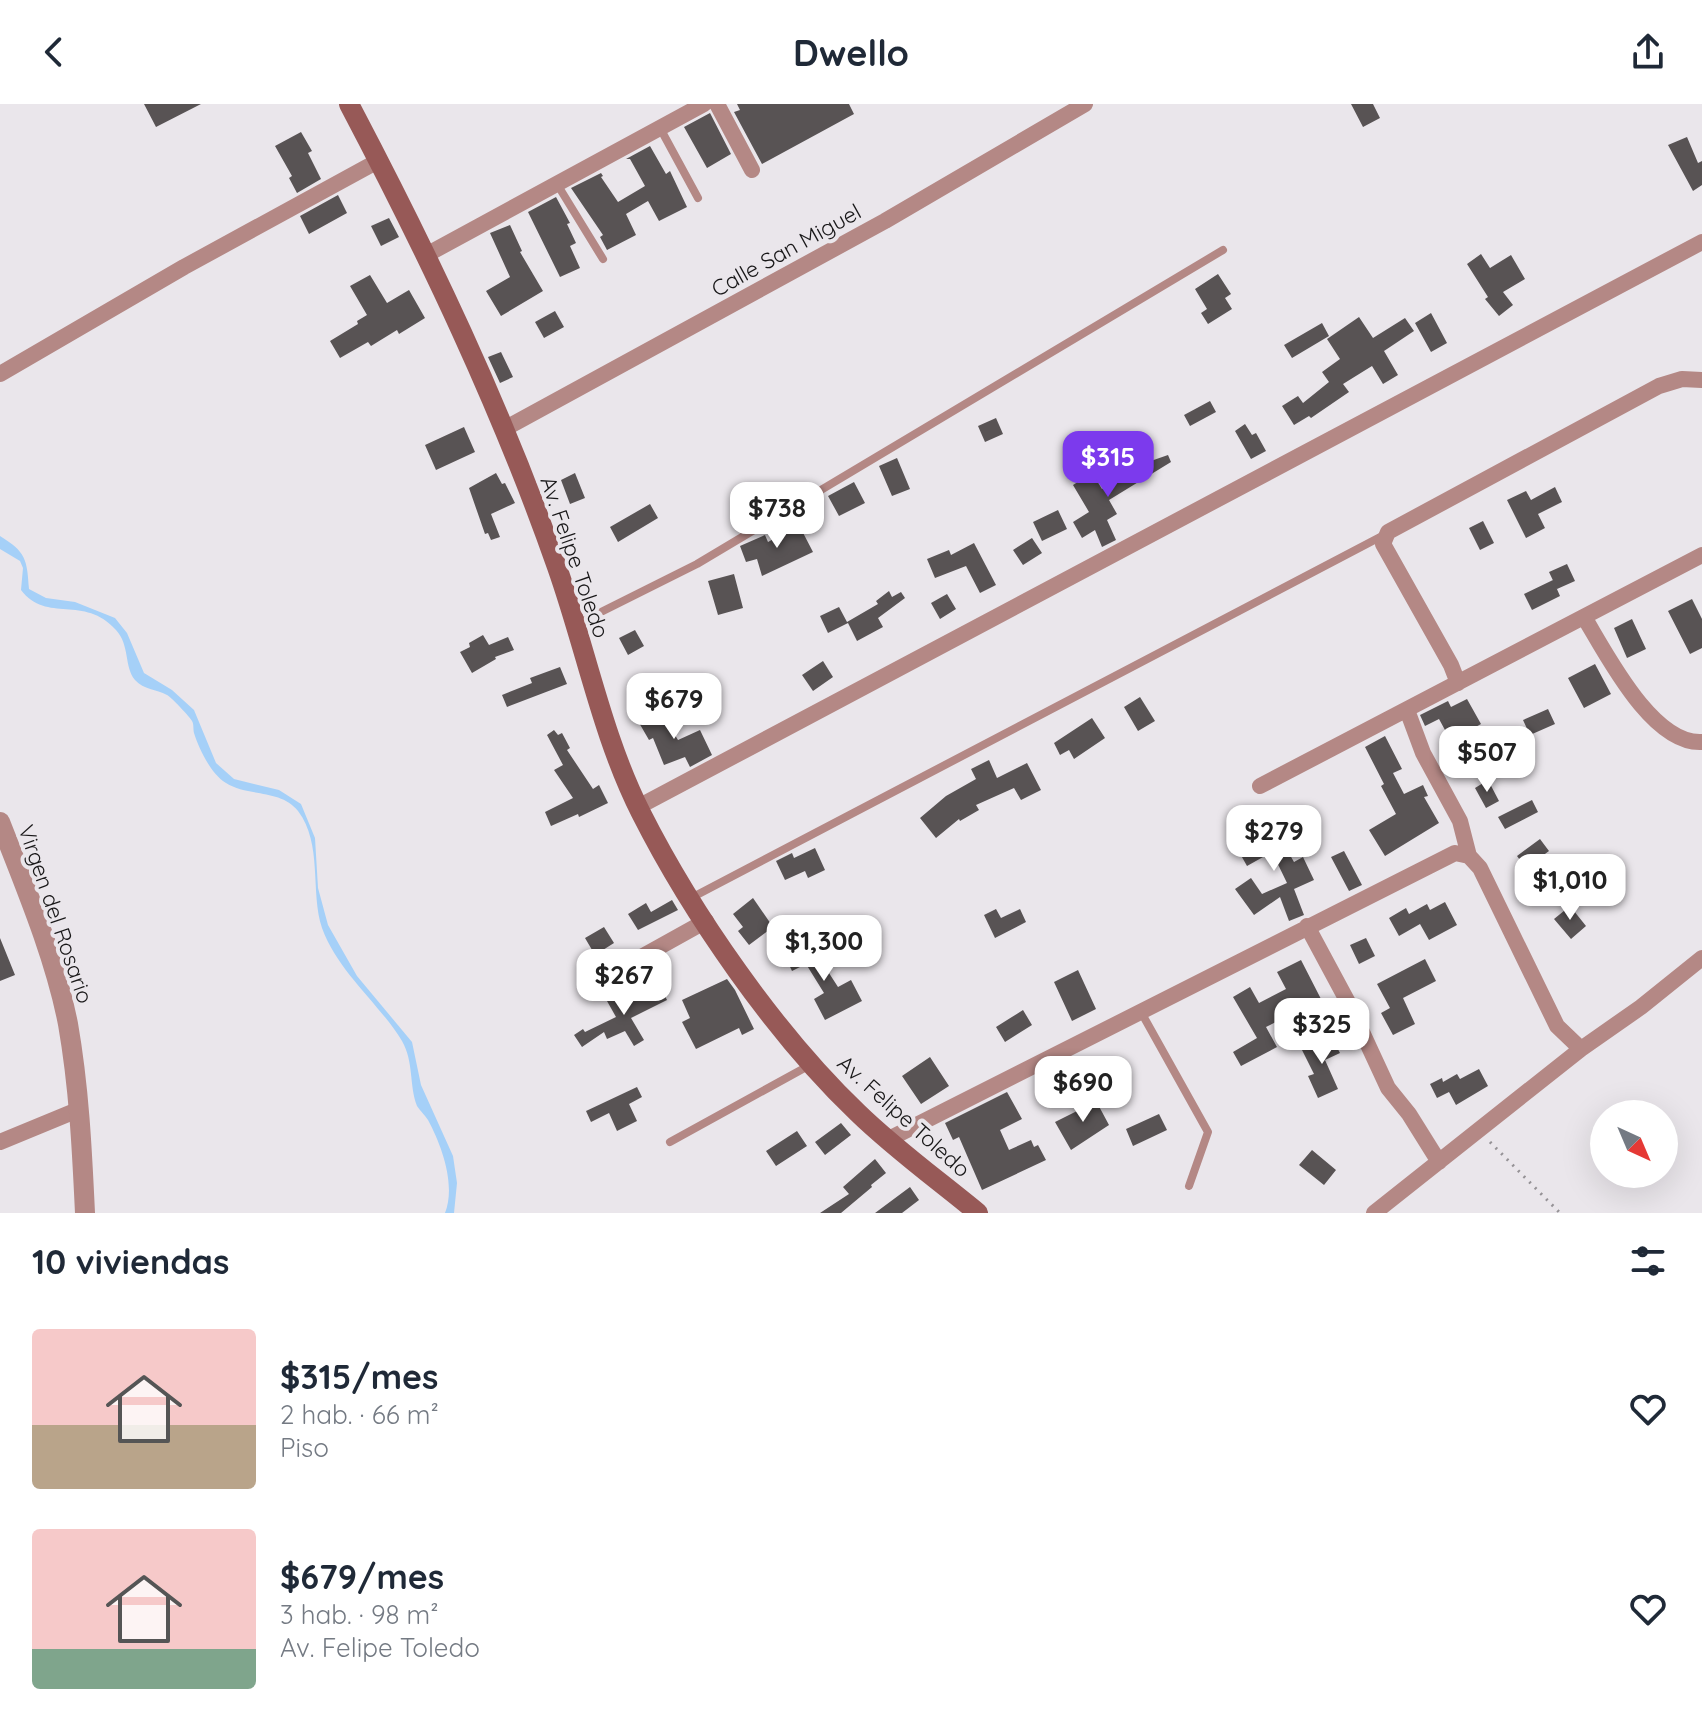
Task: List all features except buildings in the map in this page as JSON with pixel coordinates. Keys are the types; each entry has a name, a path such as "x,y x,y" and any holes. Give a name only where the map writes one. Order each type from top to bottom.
{"main road":[{"name":"Av. Felipe Toledo","path":"349,104 462,329 504,429 557,568 620,766 638,807 691,899 768,1009 811,1064 859,1115 978,1213"}],"street":[{"path":"426,255 704,104"},
{"path":"717,104 752,170"},
{"name":"Calle San Miguel","path":"504,429 885,221 1085,104"},
{"path":"0,374 184,267 378,161"},
{"path":"638,807 1702,242"},
{"path":"1458,683 1383,544 1388,532 1659,386 1682,379 1702,380"},
{"path":"1260,786 1702,555"},
{"path":"1584,617 1645,711 1678,736 1694,743 1702,742"},
{"path":"1407,710 1423,753 1460,821 1469,856 1480,868 1557,1026 1581,1049"},
{"name":"Virgen del Rosario","path":"1,829 43,935 67,1021 80,1109 85,1213"},
{"path":"889,1139 1455,853 1469,856"},
{"path":"591,985 706,921"},
{"path":"1307,926 1350,1006 1388,1088 1409,1114 1439,1162"},
{"path":"1374,1213 1581,1049 1641,1007 1702,958"},
{"path":"0,1142 80,1109"}],"lane":[{"path":"660,128 698,198"},
{"path":"557,184 603,259"},
{"path":"575,625 697,564 1223,250"},
{"path":"691,899 1388,532"},
{"path":"1141,1011 1208,1132 1189,1186"},
{"path":"670,1142 811,1064"}],"path":[{"path":"1479,1130 1560,1213"}],"water":[{"path":"0,536 24,557 29,589 46,598 75,602 115,618 127,633 144,673 172,690 194,710 216,763 234,779 279,790 301,804 315,838 318,888 328,925 357,976 412,1042 421,1085 453,1156 457,1183 454,1213 445,1213 449,1190 446,1166 433,1130 417,1106 406,1049 393,1027 338,959 322,928 311,838 298,811 283,799 244,790 221,779 202,753 193,722 188,716 167,695 142,686 135,680 116,630 91,613 42,606 31,600 21,590 23,568 20,561 0,549"}]}
